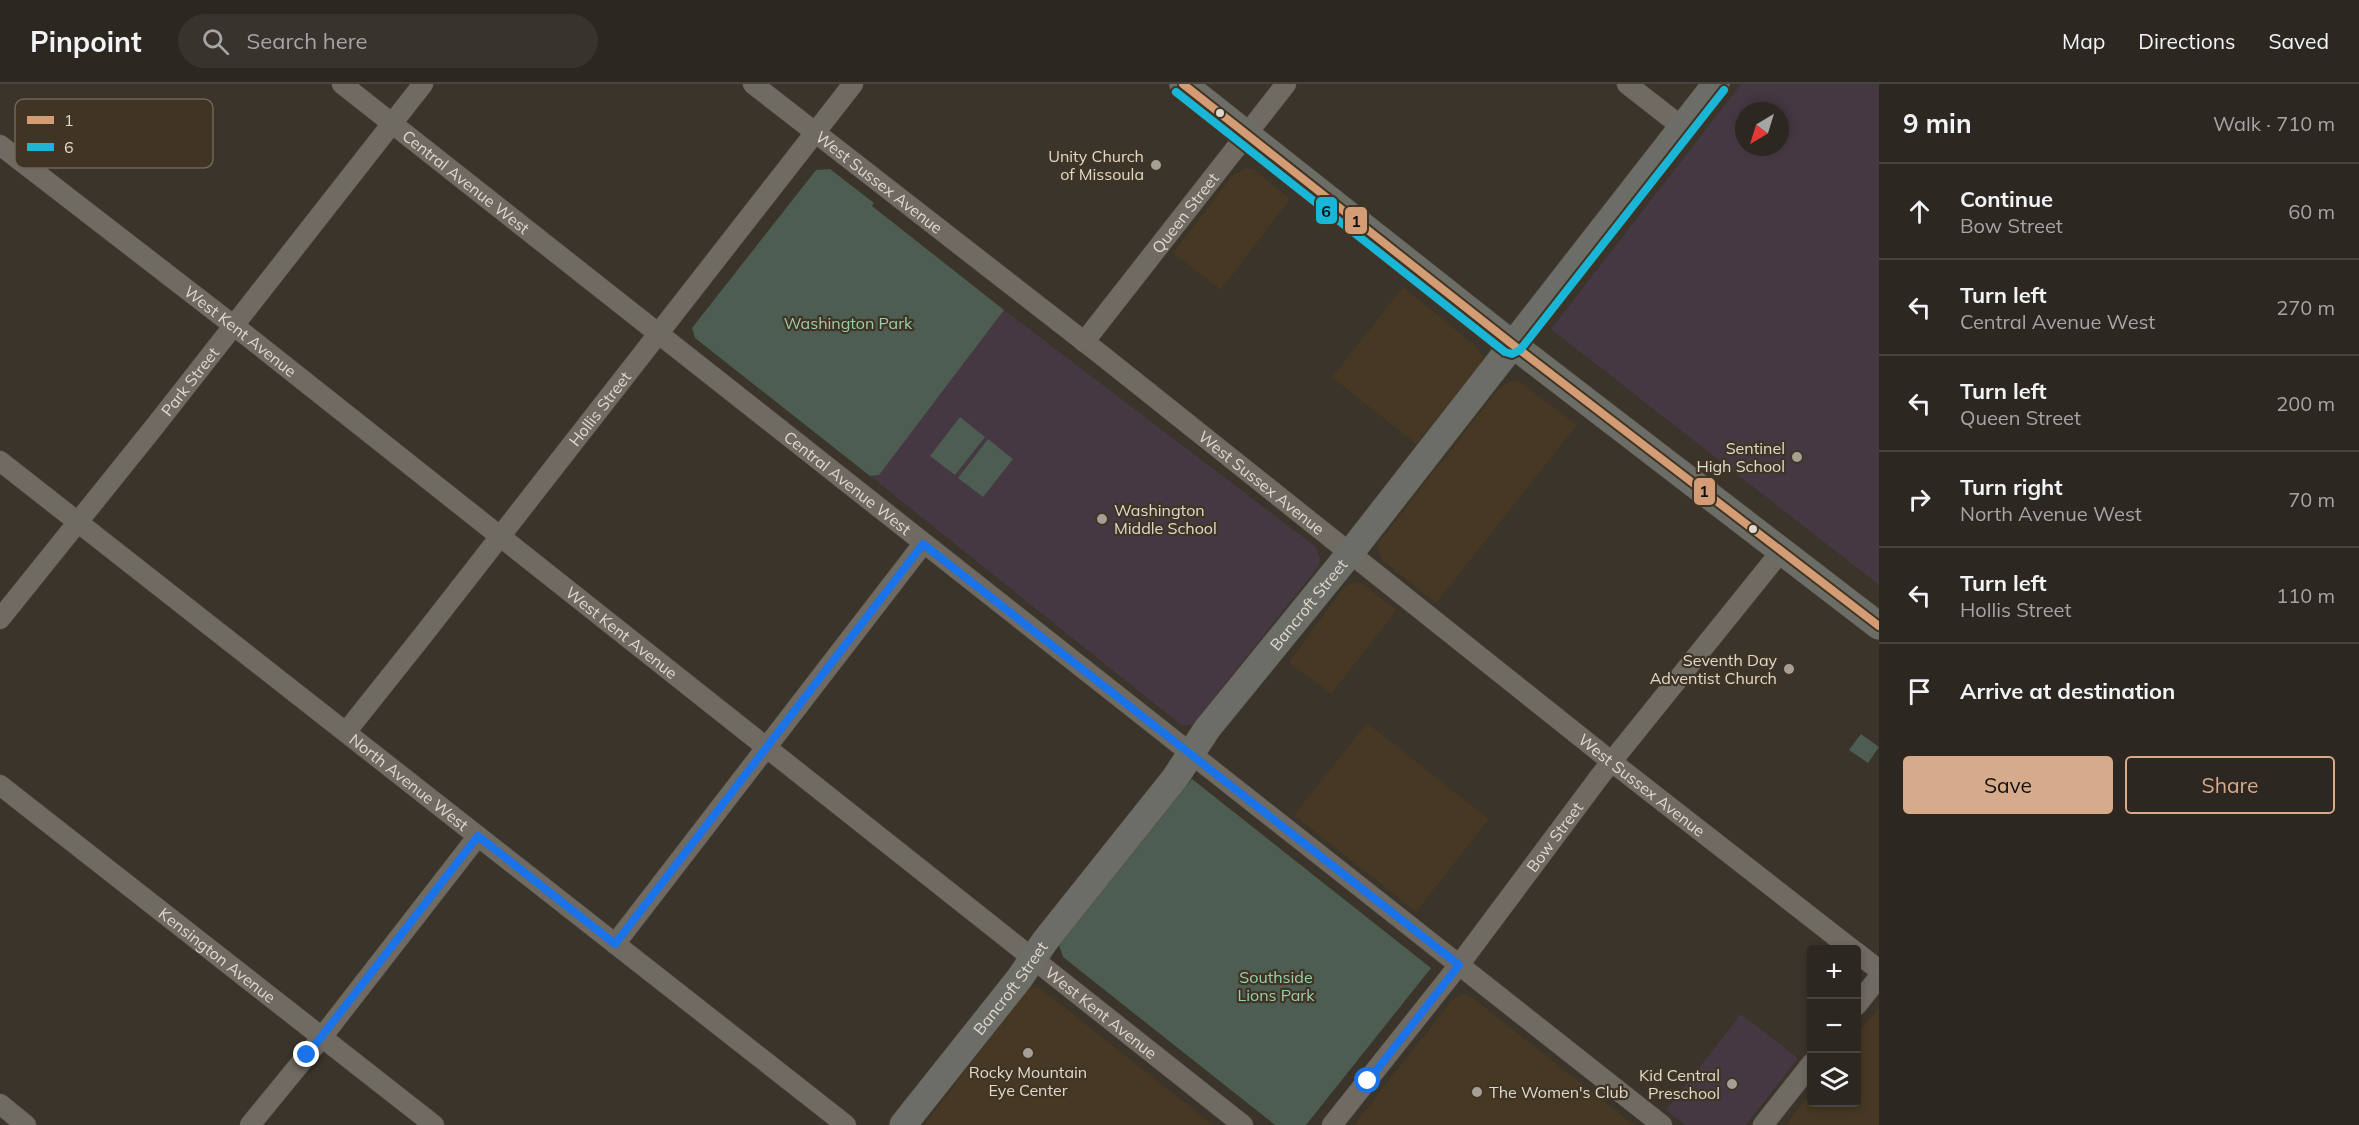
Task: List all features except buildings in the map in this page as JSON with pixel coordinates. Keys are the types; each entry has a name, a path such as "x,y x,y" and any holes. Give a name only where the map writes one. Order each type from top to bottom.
{"street":[{"name":"Central Avenue West","path":"342,84 1662,1125"},
{"name":"Park Street","path":"0,618 423,84"},
{"name":"West Sussex Avenue","path":"753,84 1351,552 1612,762 1847,945"},
{"name":"Hollis Street","path":"346,732 853,84"},
{"path":"1184,84 1512,344 1879,626"},
{"name":"Queen Street","path":"1084,342 1286,84"},
{"path":"1627,84 1682,127"},
{"name":"Bancroft Street","path":"903,1125 1175,778 1190,753 1351,552 1716,84"},
{"name":"West Kent Avenue","path":"0,145 15,157"},
{"name":"West Kent Avenue","path":"30,168 233,325 768,748 1033,961 1243,1125"},
{"name":"North Avenue West","path":"0,461 846,1125"},
{"path":"615,944 923,544"},
{"name":"Bow Street","path":"1332,1125 1459,965 1612,762 1782,550"},
{"name":"Kensington Avenue","path":"0,785 434,1125"},
{"path":"250,1125 322,1037 478,836"},
{"name":"West Sussex Avenue","path":"1861,956 1879,970"},
{"path":"1861,1001 1879,977"},
{"path":"1763,1125 1807,1070"},
{"path":"0,1104 26,1125"}],"shaded area":[{"name":"Sentinel High School","path":"1741,84 1879,84 1879,585 1551,329"},
{"path":"1244,169 1253,169 1290,199 1221,290 1173,253 1233,175"},
{"path":"1403,287 1473,344 1483,356 1480,364 1416,444 1332,377"},
{"name":"Washington Middle School","path":"1004,310 1316,547 1320,559 1319,566 1192,725 1181,725 870,476 879,474"},
{"path":"1517,380 1577,425 1436,603 1383,561 1378,550 1379,542 1500,387"},
{"path":"1355,582 1361,583 1397,610 1331,694 1289,662 1344,587"},
{"path":"1367,723 1489,819 1416,912 1294,815"},
{"path":"1029,988 1040,988 1213,1125 924,1125"},
{"path":"1460,995 1469,995 1634,1125 1354,1125 1452,1000"},
{"path":"1879,1008 1879,1125 1786,1125 1807,1097 1807,1107 1861,1107 1861,1029"},
{"name":"Kid Central Preschool","path":"1741,1014 1798,1058 1746,1125 1685,1125 1666,1110"}],"green space":[{"name":"Washington Park","path":"830,169 874,203 872,206 1004,310 879,475 870,476 695,338 692,328 816,170"},
{"path":"960,417 985,437 955,475 930,456"},
{"path":"988,439 1013,459 983,497 958,478"},
{"path":"1861,734 1879,747 1868,763 1849,750"},
{"name":"Southside Lions Park","path":"1192,779 1431,968 1306,1125 1275,1125 1063,957 1059,945"}],"transit line":[{"name":"1","path":"1183,84 1512,344 1879,626"},
{"name":"6","path":"1176,92 1505,352 1512,354 1520,350 1724,90"}],"place":[{"name":"Unity Church of Missoula","path":"1156,165"},
{"name":"Sentinel High School","path":"1797,457"},
{"name":"Washington Middle School","path":"1102,519"},
{"name":"Seventh Day Adventist Church","path":"1789,669"},
{"name":"Rocky Mountain Eye Center","path":"1028,1053"},
{"name":"Kid Central Preschool","path":"1732,1084"},
{"name":"The Women's Club","path":"1477,1092"}],"route":[{"path":"307,1055 478,836 615,944 923,544 1459,965 1368,1081"}]}
